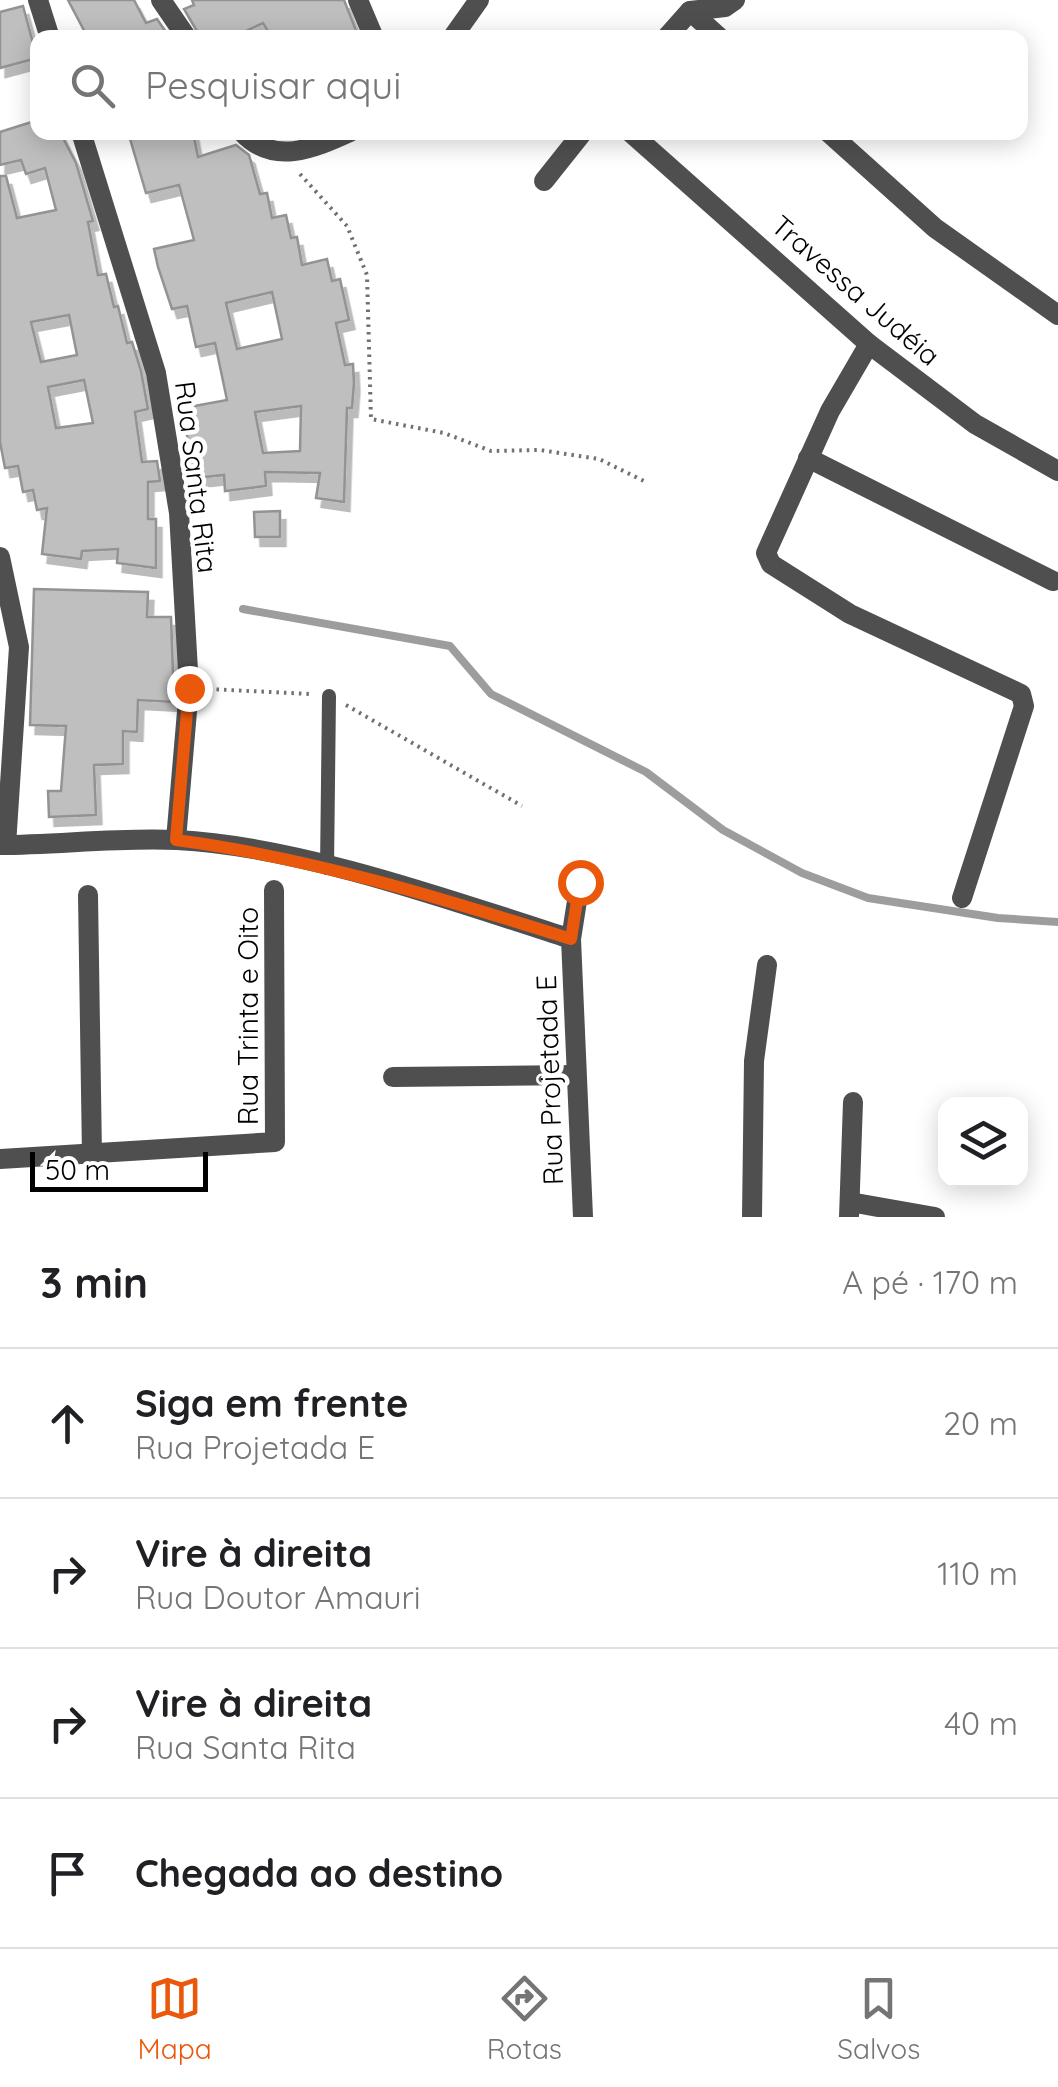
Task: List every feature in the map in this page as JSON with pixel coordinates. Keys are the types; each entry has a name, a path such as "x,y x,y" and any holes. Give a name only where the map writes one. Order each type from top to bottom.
{"street":[{"path":"38,0 47,30"},
{"path":"161,0 182,30"},
{"path":"358,0 371,30"},
{"path":"458,30 479,0"},
{"path":"673,30 690,11 725,6 735,0"},
{"path":"690,11 711,30"},
{"name":"Rua Santa Rita","path":"83,140 156,374 179,512 189,688 176,840"},
{"path":"251,140 260,148 282,155 326,140"},
{"path":"544,181 577,140"},
{"name":"Travessa Judéia","path":"639,140 869,344 975,424 1058,471"},
{"path":"837,140 935,228 1058,316"},
{"path":"869,344 808,458 767,546 771,564 850,614 1021,694 1024,706 962,898"},
{"path":"808,458 966,541 1053,581"},
{"path":"0,558 19,647 3,846 176,840 252,850 440,897 571,939"},
{"name":"Rua Projetada E","path":"580,882 571,939 583,1217"},
{"name":"Rua Trinta e Oito","path":"92,1156 275,1142 274,890"},
{"path":"0,1159 92,1156 88,895"},
{"path":"752,1217 754,1061 766,965"},
{"path":"393,1077 576,1075"},
{"path":"853,1102 850,1210 935,1217"}],"lane":[{"path":"327,868 329,696"}],"path":[{"path":"282,155 346,226 367,275 371,420 444,433 491,451 540,450 599,458 648,483"},
{"path":"189,688 329,696 522,806"}],"building":[{"path":"68,0 134,0 146,23 157,19 165,30 84,30"},
{"path":"192,0 344,0 356,30 267,30 263,23 248,30 196,30 184,9 194,5"},
{"path":"23,6 30,32 30,60 0,68 0,12"},
{"path":"30,123 30,140 64,140 76,163 93,221 88,222 98,275 106,274 114,307 118,306 127,343 132,342 141,371 148,409 135,412 142,462 157,461 160,481 148,482 148,519 156,519 156,568 117,563 118,549 82,551 81,559 42,554 47,508 37,510 33,490 23,492 18,466 5,468 0,442 0,176 6,176 17,218 56,210 45,168 26,174 21,160 0,165 0,132","holes":["69,315 77,355 41,362 31,322","84,380 93,423 56,428 48,387"]},
{"path":"130,140 195,140 198,157 236,145 249,155 260,194 267,193 272,218 286,215 291,238 297,237 302,265 327,259 332,281 340,279 349,320 336,323 345,365 353,364 354,383 352,408 347,408 344,502 316,498 320,473 265,472 266,486 225,491 224,475 187,479 184,459 192,458 186,431 194,429 189,407 227,400 215,343 196,347 187,306 172,309 158,267 154,249 194,240 179,185 146,193","holes":["272,292 282,339 237,349 226,303","301,406 300,451 263,453 255,412"]},
{"path":"280,511 280,537 255,537 254,512"},
{"path":"34,589 148,592 147,617 171,617 174,702 138,700 137,732 123,731 123,764 94,765 96,815 49,817 48,791 61,791 66,726 30,725"}],"waterway":[{"path":"243,609 450,646 491,694 646,772 723,830 802,873 868,898 998,918 1058,922"}],"route":[{"path":"189,688 176,840 252,850 327,868 440,897 571,939 580,882"}]}
